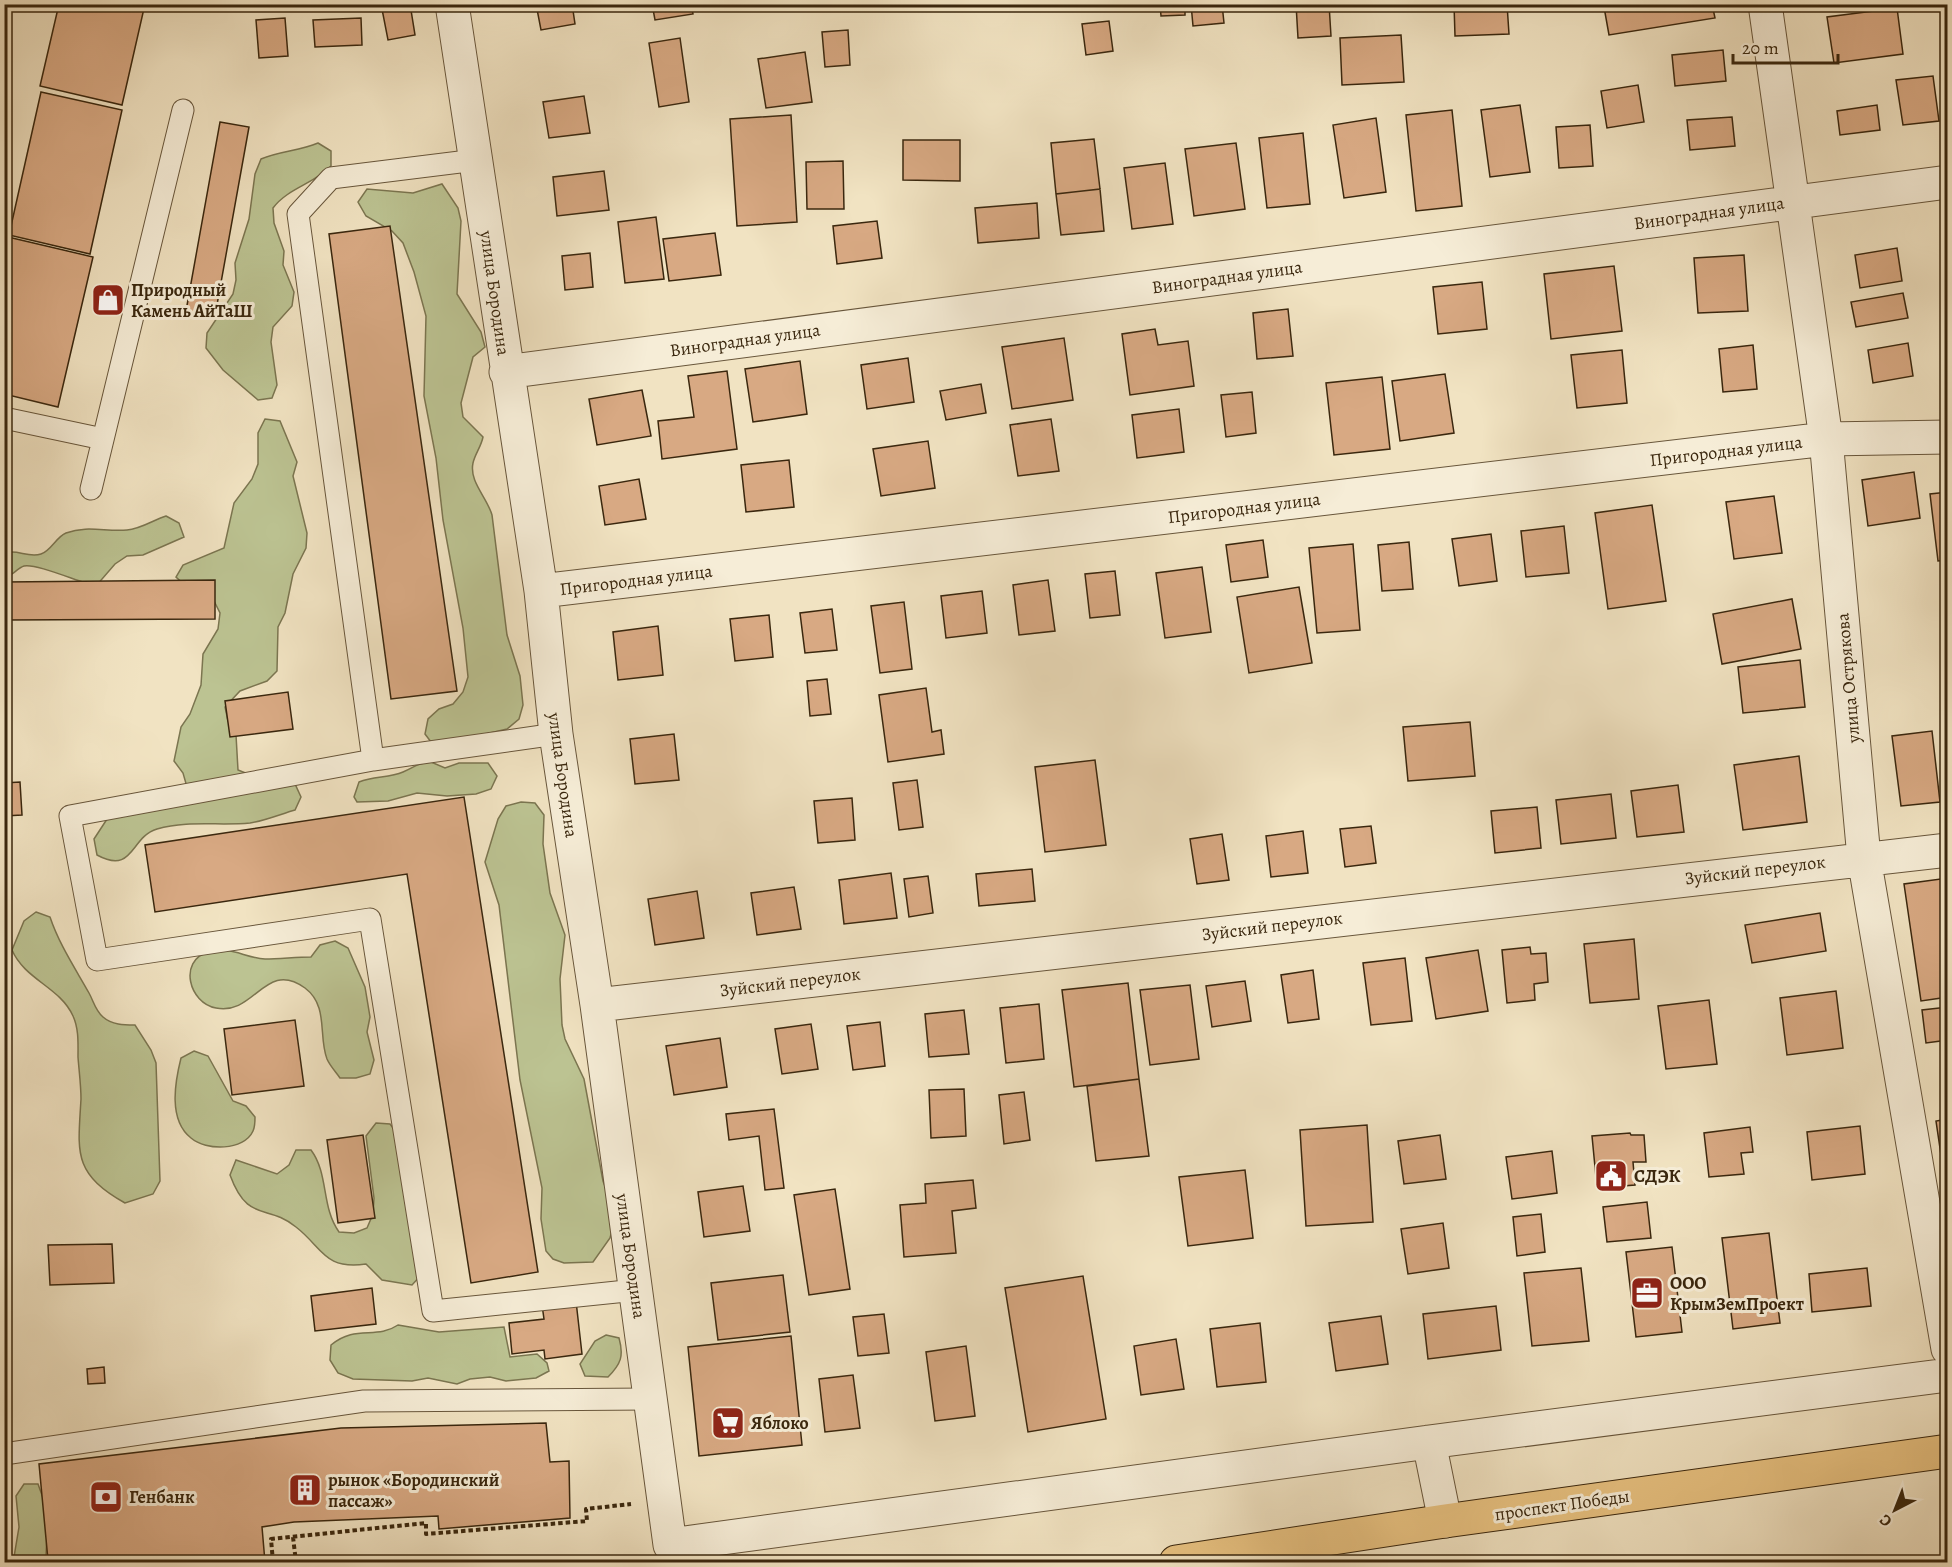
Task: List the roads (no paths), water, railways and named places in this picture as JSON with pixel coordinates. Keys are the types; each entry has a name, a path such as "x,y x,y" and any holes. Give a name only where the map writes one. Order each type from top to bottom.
{"main road":[{"name":"проспект Победы","path":"1176,1563 1445,1521 1947,1451"}],"street":[{"name":"улица Бородина","path":"452,4 541,591 556,734 597,1005 670,1545 1429,1442"},
{"name":"улица Острякова","path":"1765,4 1826,439 1864,858 1947,1349"},
{"name":"Виноградная улица","path":"506,372 1947,182"},
{"name":"Пригородная улица","path":"541,591 1826,439 1947,437"},
{"name":"Зуйский переулок","path":"597,1005 1947,850"},
{"path":"1445,1521 1429,1442 1947,1375"}],"lane":[{"path":"91,489 183,110"},
{"path":"373,760 298,214 331,178 476,160"},
{"path":"4,418 103,439"},
{"path":"556,734 373,760 70,816 97,960 370,919 433,1311 636,1290"},
{"path":"4,1454 364,1401 650,1398"}],"place":[{"name":"Природный Камень АйТаШ","path":"108,300"},
{"name":"СДЭК","path":"1611,1176"},
{"name":"ООО КрымЗемПроект","path":"1647,1293"},
{"name":"Яблоко","path":"728,1423"},
{"name":"рынок «Бородинский пассаж»","path":"305,1490"},
{"name":"Генбанк","path":"106,1497"}]}
